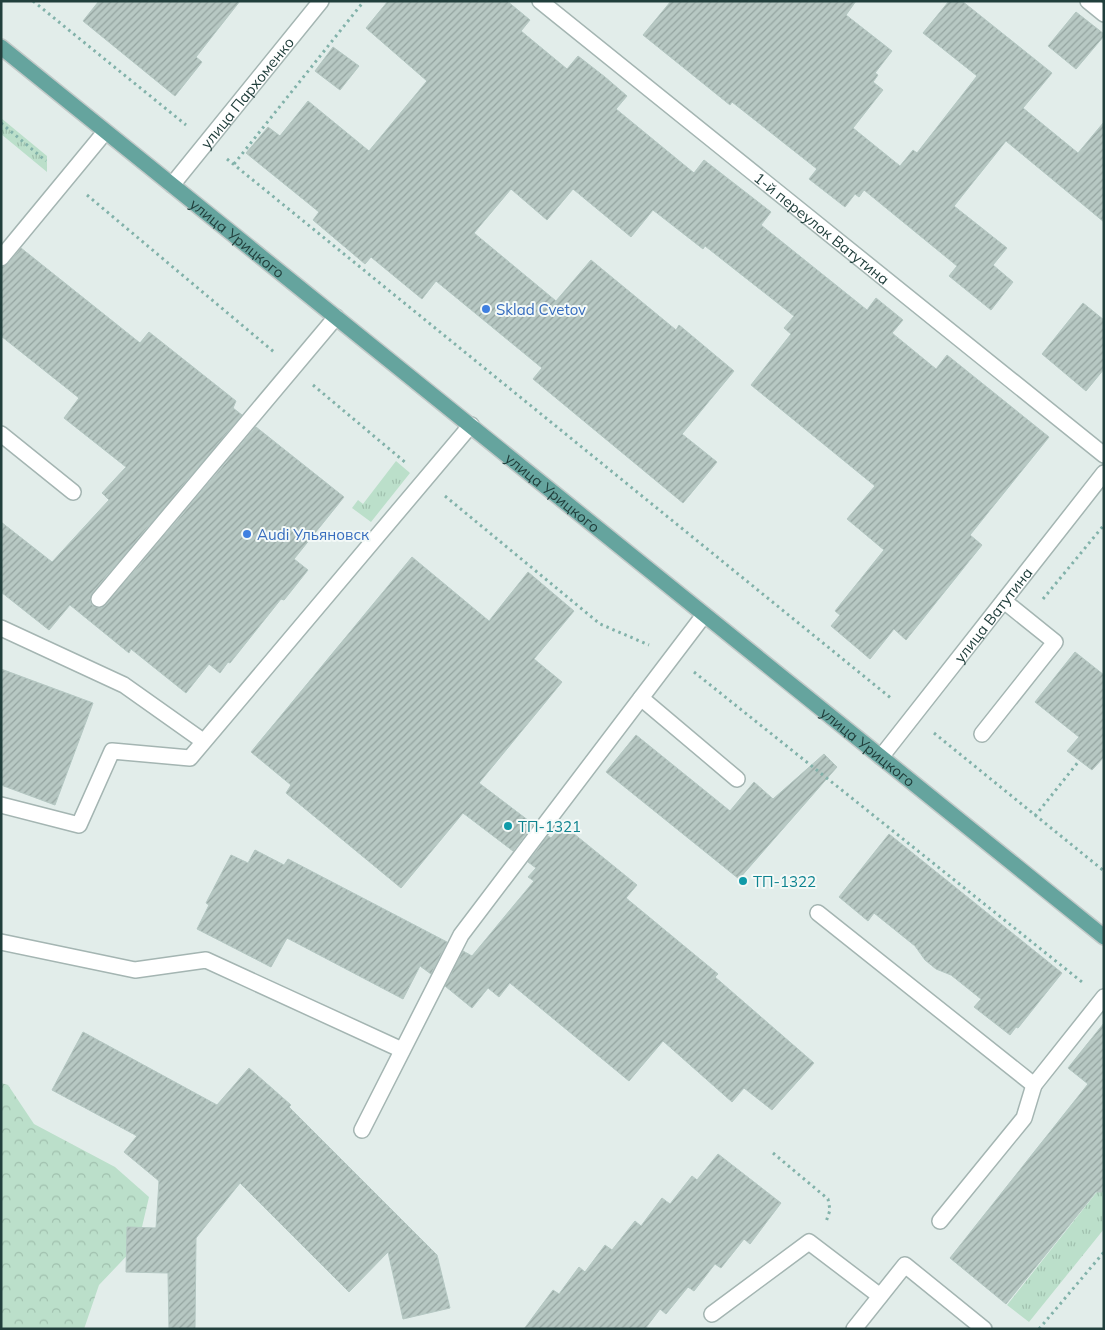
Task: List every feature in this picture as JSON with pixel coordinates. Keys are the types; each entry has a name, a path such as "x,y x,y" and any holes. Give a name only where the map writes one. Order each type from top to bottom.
{"main road":[{"name":"улица Урицкого","path":"1,47 1104,936"}],"street":[{"name":"улица Пархоменко","path":"172,185 321,1"},
{"name":"1-й переулок Ватутина","path":"540,1 1104,455"},
{"path":"1088,1 1104,14"},
{"path":"1,258 105,132"},
{"path":"99,599 336,317"},
{"path":"1,805 79,824 112,751 190,758 471,426"},
{"path":"1,434 73,492"},
{"name":"улица Ватутина","path":"881,757 1104,472"},
{"path":"982,734 1055,642 1004,601"},
{"path":"362,1130 461,935 704,615"},
{"path":"1,628 124,686 203,741"},
{"path":"641,698 737,779"},
{"path":"818,913 1034,1085"},
{"path":"1,942 135,970 206,960 402,1050"},
{"path":"940,1221 1024,1118 1034,1085 1103,998"},
{"path":"712,1314 809,1242 880,1296"},
{"path":"854,1329 905,1265 984,1329"}],"path":[{"path":"33,1 1104,871"},
{"path":"234,164 364,1"},
{"path":"1,123 600,624 674,656 1103,998"},
{"path":"1035,816 1079,761"},
{"path":"774,1153 828,1198 830,1210 827,1220 809,1242"},
{"path":"1039,1329 1104,1252"}],"green space":[{"path":"1,118 47,156 47,172 1,134"},
{"path":"396,461 410,473 371,522 352,508 358,500 363,504"},
{"path":"1,1083 8,1085 34,1124 115,1167 149,1197 138,1244 99,1285 84,1329 1,1329"},
{"path":"1104,1183 1104,1229 1029,1322 1007,1305"}],"building":[{"path":"99,1 240,1 196,57 202,62 175,96 83,21"},
{"path":"388,1 507,1 530,20 521,31 567,69 578,56 605,77 627,96 616,109 694,173 704,160 771,212 761,225 867,310 876,298 903,320 892,333 936,369 947,355 1049,437 970,535 982,545 906,640 894,629 870,659 831,626 840,615 835,611 884,550 847,519 875,486 751,385 791,334 784,328 794,316 705,246 703,249 653,210 631,237 573,189 547,220 511,189 474,233 556,301 591,260 676,330 679,325 734,371 682,434 717,462 683,503 533,379 542,368 436,281 422,299 371,257 365,264 313,220 319,212 246,153 268,127 280,136 308,101 369,151 427,81 366,28"},
{"path":"671,1 856,1 846,15 892,51 875,73 878,75 873,82 883,90 853,128 900,166 913,150 917,153 977,76 923,33 949,1 962,1 1052,73 1023,108 1078,153 1104,122 1104,222 1006,141 954,206 1007,248 993,265 1013,282 991,310 949,276 957,266 864,190 859,197 855,194 845,207 809,179 817,169 732,102 730,105 643,35"},
{"path":"1076,12 1104,34 1104,36 1076,69 1048,46"},
{"path":"333,47 359,66 340,90 315,71"},
{"path":"21,248 140,343 149,332 236,401 233,408 242,415 92,593 90,602 93,606 102,608 106,605 256,427 344,497 294,559 308,570 284,600 281,599 220,673 209,664 186,693 131,649 129,653 70,605 49,630 1,592 1,522 52,562 109,500 102,493 126,467 64,418 79,398 1,336 1,267 8,264"},
{"path":"1083,303 1104,320 1104,369 1086,391 1042,354"},
{"path":"412,557 489,621 528,572 574,611 534,659 562,682 479,783 533,824 513,851 463,813 401,888 286,793 291,785 251,752"},
{"path":"1075,652 1104,675 1104,757 1092,770 1067,751 1079,737 1035,702"},
{"path":"1,669 93,703 55,805 1,785"},
{"path":"636,735 730,811 754,782 773,799 824,754 837,767 739,879 606,772"},
{"path":"562,826 637,885 626,898 718,974 715,977 814,1063 772,1110 744,1088 732,1102 663,1041 629,1081 510,983 499,997 488,988 472,1008 445,986 463,951 472,956 534,881 528,877 536,868 528,862 548,836 551,838"},
{"path":"889,834 1062,973 1018,1028 1016,1027 1010,1035 974,1007 981,999 951,975 936,969 925,960 915,946 874,913 868,921 839,897"},
{"path":"255,850 284,865 288,859 447,942 431,974 420,966 403,999 287,938 271,967 197,929 209,905 206,903 231,855 248,863"},
{"path":"1104,1023 1104,1192 1096,1192 1006,1304 950,1258 1088,1084 1068,1068"},
{"path":"83,1032 217,1105 249,1068 291,1105 289,1107 437,1255 450,1308 403,1319 388,1252 349,1292 240,1183 196,1238 195,1329 169,1329 168,1273 126,1272 127,1227 156,1228 159,1181 124,1152 137,1136 52,1090"},
{"path":"718,1154 781,1203 750,1244 744,1239 721,1268 715,1264 694,1291 688,1287 666,1314 660,1309 645,1329 524,1329 553,1290 559,1294 579,1267 585,1272 605,1245 612,1250 635,1221 641,1226 662,1198 670,1204 692,1176 697,1180"}],"place":[{"name":"Sklad Cvetov","path":"486,309"},
{"name":"Audi Ульяновск","path":"247,534"},
{"name":"ТП-1321","path":"508,826"},
{"name":"ТП-1322","path":"743,881"}]}
